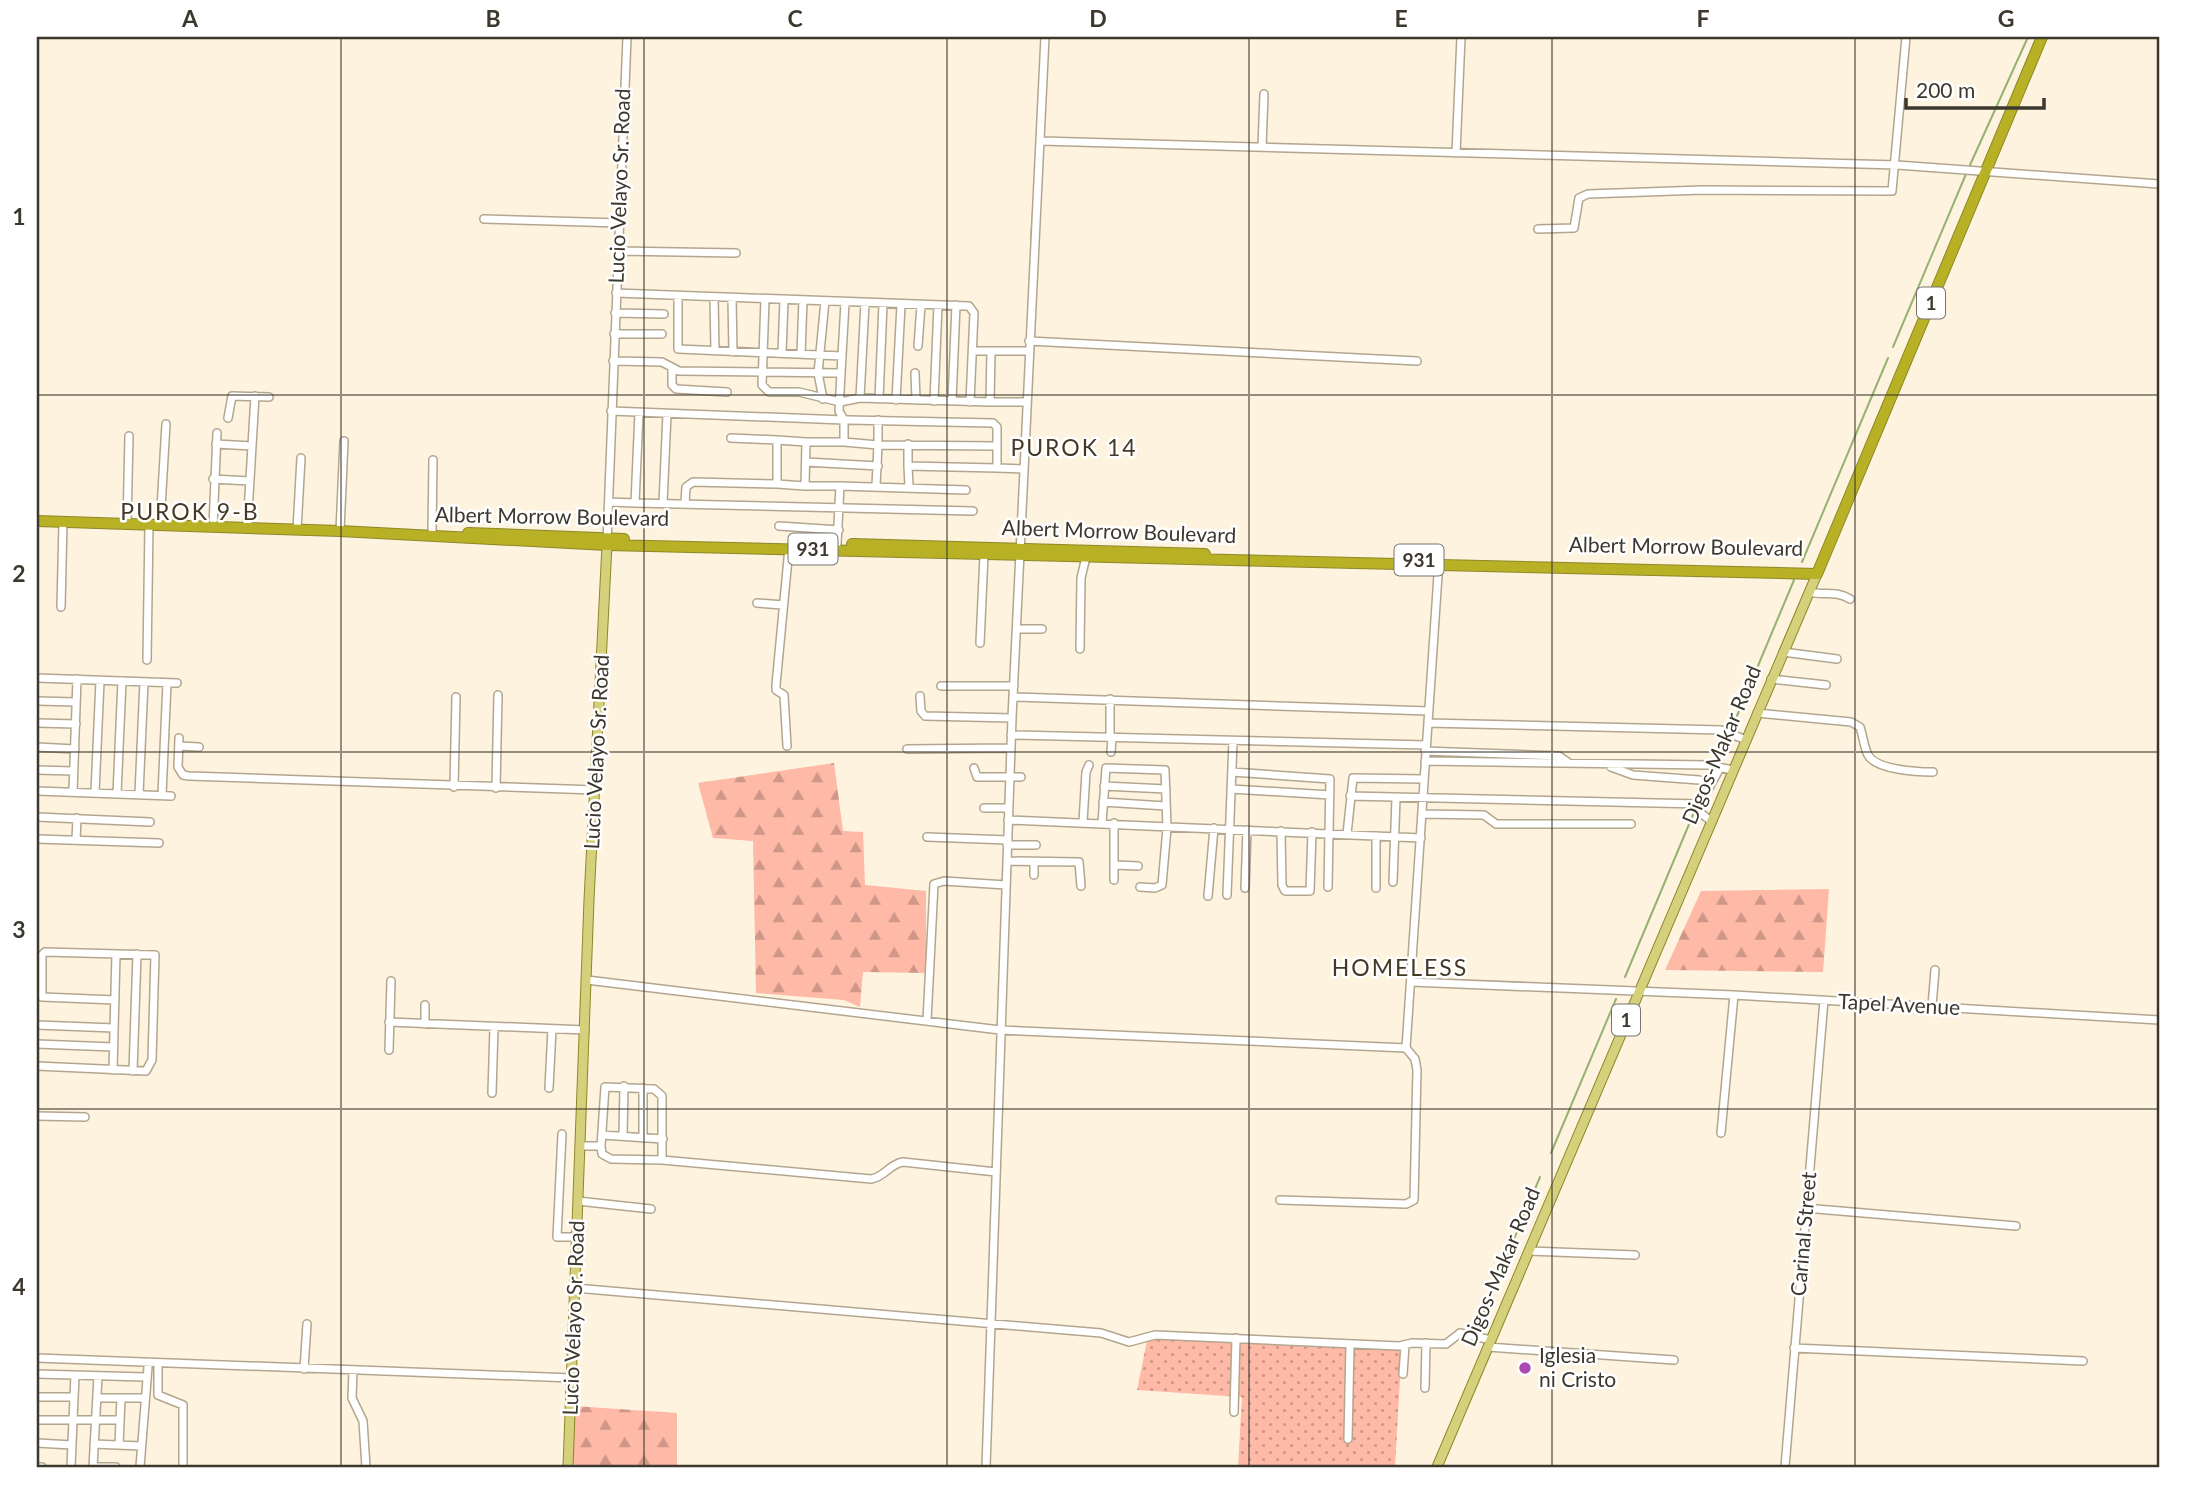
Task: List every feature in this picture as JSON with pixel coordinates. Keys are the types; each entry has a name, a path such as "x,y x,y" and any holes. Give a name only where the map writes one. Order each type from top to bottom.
{"highway":[{"name":"Digos-Makar Road","path":"1818,572 2042,37"},
{"name":"Albert Morrow Boulevard","path":"37,521 340,531 431,538 984,555 1019,552 1086,557 1436,563"},
{"name":"Albert Morrow Boulevard","path":"418,535 432,532 607,542 837,544 1019,552 1818,572"}],"main road":[{"name":"Lucio Velayo Sr. Road","path":"568,1467 607,542"},
{"name":"Digos-Makar Road","path":"1437,1467 1818,572"}],"street":[{"name":"Lucio Velayo Sr. Road","path":"607,542 626,37"},
{"path":"986,1467 1011,735 1045,37"},
{"path":"1456,153 1461,37"},
{"path":"1538,229 1574,228 1578,198 1588,194 1702,190 1890,192 1894,189 1897,165 1906,37"},
{"path":"1262,147 1264,94"},
{"path":"1041,141 1897,165 2159,184"},
{"path":"484,219 620,223"},
{"path":"619,251 736,253"},
{"path":"616,293 956,305 973,309 970,402"},
{"path":"678,296 677,348 842,356"},
{"path":"714,297 715,351"},
{"path":"732,298 733,352"},
{"path":"765,299 762,385 766,391 799,391 840,402 860,398 1026,402"},
{"path":"782,353 784,300"},
{"path":"802,354 803,300"},
{"path":"823,399 818,373 825,301"},
{"path":"844,442 844,420 840,414 840,402 845,303"},
{"path":"860,398 865,303"},
{"path":"879,399 883,304"},
{"path":"896,400 901,304"},
{"path":"918,346 921,304"},
{"path":"934,401 938,305"},
{"path":"952,401 956,305"},
{"path":"615,313 664,314"},
{"path":"614,334 662,334"},
{"path":"1029,341 1417,361"},
{"path":"973,351 1029,351"},
{"path":"990,402 991,351"},
{"path":"613,361 662,362 679,371 841,373"},
{"path":"672,369 672,385 676,389 727,392"},
{"path":"915,373 916,400"},
{"path":"247,529 255,396"},
{"path":"228,418 231,397 269,397"},
{"path":"611,411 993,423 997,427 997,468"},
{"path":"635,503 639,413"},
{"path":"663,503 667,414"},
{"path":"876,486 878,421"},
{"path":"147,660 155,525 166,424"},
{"path":"213,527 217,433"},
{"path":"128,524 129,436"},
{"path":"731,438 878,445 997,446"},
{"path":"777,440 777,484"},
{"path":"340,531 344,441"},
{"path":"805,486 806,442"},
{"path":"216,444 252,446"},
{"path":"908,444 909,486"},
{"path":"297,530 301,458"},
{"path":"432,532 433,460"},
{"path":"806,462 878,466"},
{"path":"908,466 1024,469"},
{"path":"213,479 249,481"},
{"path":"685,503 687,487 693,482 909,486 966,490"},
{"path":"837,544 840,486"},
{"path":"609,502 973,511"},
{"path":"61,607 63,522"},
{"path":"779,526 839,530"},
{"path":"787,746 784,695 776,690 776,685 789,548"},
{"path":"980,643 984,555"},
{"path":"1080,649 1081,575 1086,557"},
{"path":"1280,1200 1413,1202 1417,1070 1415,1059 1406,1048 1422,838 1436,563"},
{"path":"1809,593 1838,593 1850,599"},
{"path":"757,603 783,605"},
{"path":"1017,629 1042,629"},
{"path":"1783,652 1837,659"},
{"path":"37,678 177,684"},
{"path":"73,792 78,679"},
{"path":"1771,679 1826,685"},
{"path":"95,793 100,681"},
{"path":"117,794 121,681"},
{"path":"139,794 144,682"},
{"path":"162,796 167,683"},
{"path":"941,686 1014,686"},
{"path":"496,788 498,695"},
{"path":"920,696 920,711 925,716 1012,718"},
{"path":"454,787 456,697"},
{"path":"1013,697 1429,711"},
{"path":"1110,699 1111,752"},
{"path":"37,701 76,702"},
{"path":"1757,713 1851,722 1860,727 1868,755 1874,761 1908,771 1933,772"},
{"path":"37,723 75,724"},
{"path":"1428,723 1721,730 1746,740"},
{"path":"1011,735 1426,748 1559,756 1569,763"},
{"path":"1227,895 1233,741"},
{"path":"199,747 179,742 179,771 189,776 595,790"},
{"path":"37,747 75,749"},
{"path":"907,749 1011,748"},
{"path":"1425,761 1569,763 1732,770"},
{"path":"1083,822 1086,772 1089,765"},
{"path":"1632,765 1633,775"},
{"path":"1607,766 1633,775 1699,779"},
{"path":"1102,823 1105,770 1109,767 1164,770 1167,828 1162,885 1155,888 1140,887"},
{"path":"974,768 977,777 1021,778"},
{"path":"1711,821 1698,811 1720,768"},
{"path":"37,770 74,771"},
{"path":"1232,772 1328,778 1328,887"},
{"path":"1347,834 1352,781 1356,776 1424,779"},
{"path":"1712,783 1716,787 1725,787"},
{"path":"1104,786 1166,789"},
{"path":"1231,789 1330,795"},
{"path":"37,791 171,796"},
{"path":"1350,796 1700,804"},
{"path":"1393,882 1396,798"},
{"path":"1103,802 1166,806"},
{"path":"984,808 1008,808"},
{"path":"1423,814 1484,815 1496,824 1631,824"},
{"path":"37,817 150,822"},
{"path":"76,840 77,818"},
{"path":"1008,820 1422,838"},
{"path":"1114,823 1114,880"},
{"path":"1208,896 1214,828"},
{"path":"1245,888 1247,830"},
{"path":"1281,831 1282,885 1285,891 1290,892 1310,891 1312,832"},
{"path":"1376,835 1376,888"},
{"path":"927,837 1036,845"},
{"path":"37,839 159,844"},
{"path":"1007,861 1079,862 1081,886"},
{"path":"1034,862 1034,875"},
{"path":"1115,865 1138,866"},
{"path":"927,1021 934,884 944,881 1006,885"},
{"path":"37,1066 146,1071 151,1066 155,955 44,952 41,968 42,997 115,1000"},
{"path":"113,1070 117,954"},
{"path":"133,1071 137,954"},
{"path":"1932,1006 1935,971"},
{"path":"587,980 1000,1030 1406,1048"},
{"path":"389,1050 391,981"},
{"name":"Tapel Avenue","path":"1411,982 1734,995 2159,1020"},
{"path":"1721,1133 1734,995"},
{"name":"Carinal Street","path":"1785,1467 1824,1000"},
{"path":"425,1005 425,1024"},
{"path":"389,1022 585,1030"},
{"path":"37,1025 114,1028"},
{"path":"492,1093 494,1027"},
{"path":"549,1088 552,1029"},
{"path":"37,1044 113,1047"},
{"path":"623,1136 624,1086"},
{"path":"662,1160 663,1096 658,1090 605,1087 601,1146 603,1154 611,1159 662,1160 870,1179 882,1176 891,1166 903,1162 996,1172"},
{"path":"643,1088 643,1138"},
{"path":"37,1116 85,1117"},
{"path":"562,1134 557,1237 577,1237"},
{"path":"602,1135 663,1139"},
{"path":"581,1146 601,1146"},
{"path":"578,1201 651,1209"},
{"path":"1805,1208 2016,1226"},
{"path":"1529,1251 1635,1255"},
{"path":"575,1288 1101,1334 1129,1342 1155,1335 1405,1345 1450,1343 1460,1333 1513,1352 1674,1360"},
{"path":"304,1369 307,1324"},
{"path":"1234,1412 1236,1338"},
{"path":"1348,1440 1350,1343"},
{"path":"1425,1388 1426,1343"},
{"path":"1403,1374 1405,1345"},
{"path":"1794,1348 2083,1362"},
{"path":"37,1358 572,1378"},
{"path":"158,1363 158,1395 183,1405 183,1462"},
{"path":"141,1467 145,1377 148,1367"},
{"path":"353,1371 352,1398 363,1421 366,1467"},
{"path":"37,1374 145,1377"},
{"path":"71,1467 75,1375"},
{"path":"98,1376 93,1467 116,1467"},
{"path":"37,1396 74,1397"},
{"path":"97,1398 144,1398"},
{"path":"119,1446 121,1398"},
{"path":"37,1420 120,1420"},
{"path":"37,1443 72,1444"},
{"path":"94,1444 141,1446"}],"green space":[{"path":"834,763 843,831 863,832 865,885 926,891 926,973 863,972 860,1007 844,1000 756,993 753,841 713,838 698,783"},
{"path":"1829,889 1823,972 1665,970 1701,891"},
{"path":"1148,1336 1402,1345 1395,1467 1238,1467 1242,1397 1137,1390"},
{"path":"574,1406 677,1413 677,1467 580,1467 572,1463"}],"waterway":[{"path":"1970,165 2028,37"},
{"path":"1893,347 1966,174"},
{"path":"1031,239 1034,198"},
{"path":"1802,562 1888,358"},
{"path":"1734,723 1794,580"},
{"path":"1718,761 1729,735"},
{"path":"1705,789 1713,770"},
{"path":"1625,977 1695,810"},
{"path":"1551,1153 1616,999"},
{"path":"1476,1330 1540,1177"}],"place":[{"name":"Iglesia ni Cristo","path":"1525,1368"}],"district":[{"name":"PUROK 14","path":"1074,448"},
{"name":"PUROK 9-B","path":"190,512"},
{"name":"HOMELESS","path":"1400,968"}]}
